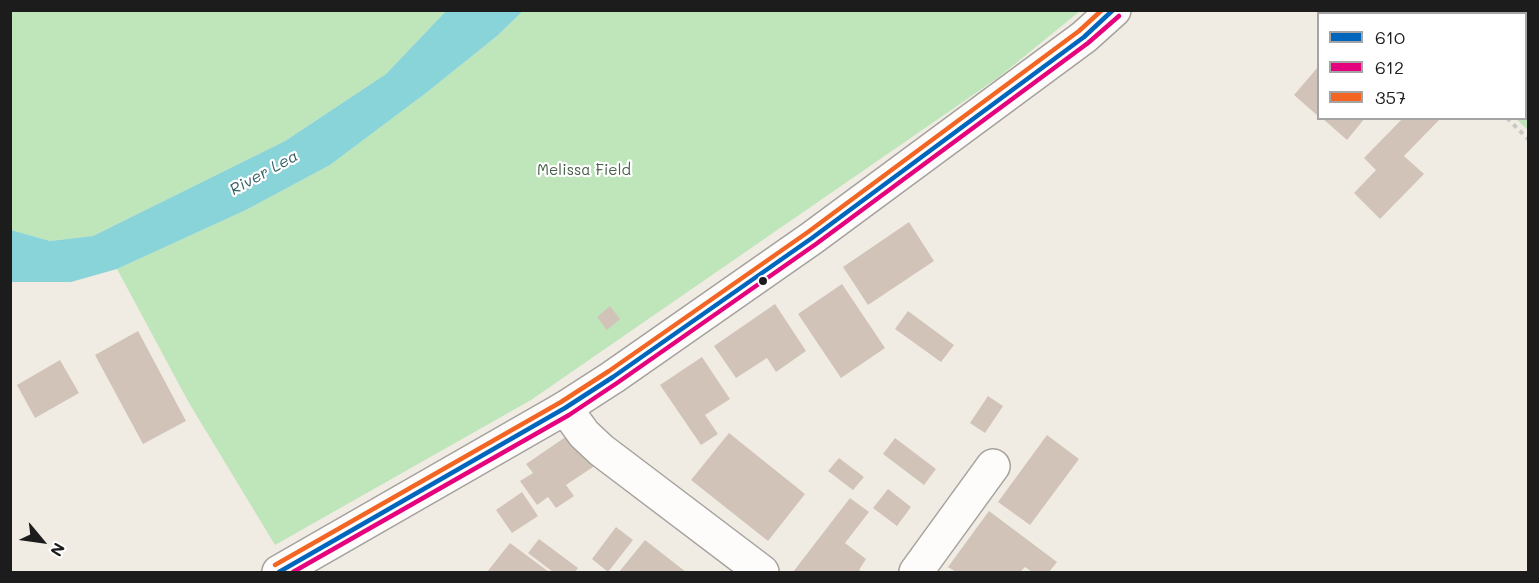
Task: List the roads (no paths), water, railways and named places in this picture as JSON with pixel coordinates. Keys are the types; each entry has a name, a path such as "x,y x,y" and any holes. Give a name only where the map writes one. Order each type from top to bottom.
{"main road":[{"path":"279,573 565,408 812,238 1075,44 1114,10"},
{"path":"565,408 584,435 601,450 762,573"},
{"path":"916,573 993,466"}],"water":[{"name":"River Lea","path":"446,11 523,11 497,36 426,93 330,165 246,210 117,269 71,282 11,282 11,230 50,241 93,236 285,141 386,74"}],"park label":[{"name":"Melissa Field","path":"584,170"}]}
